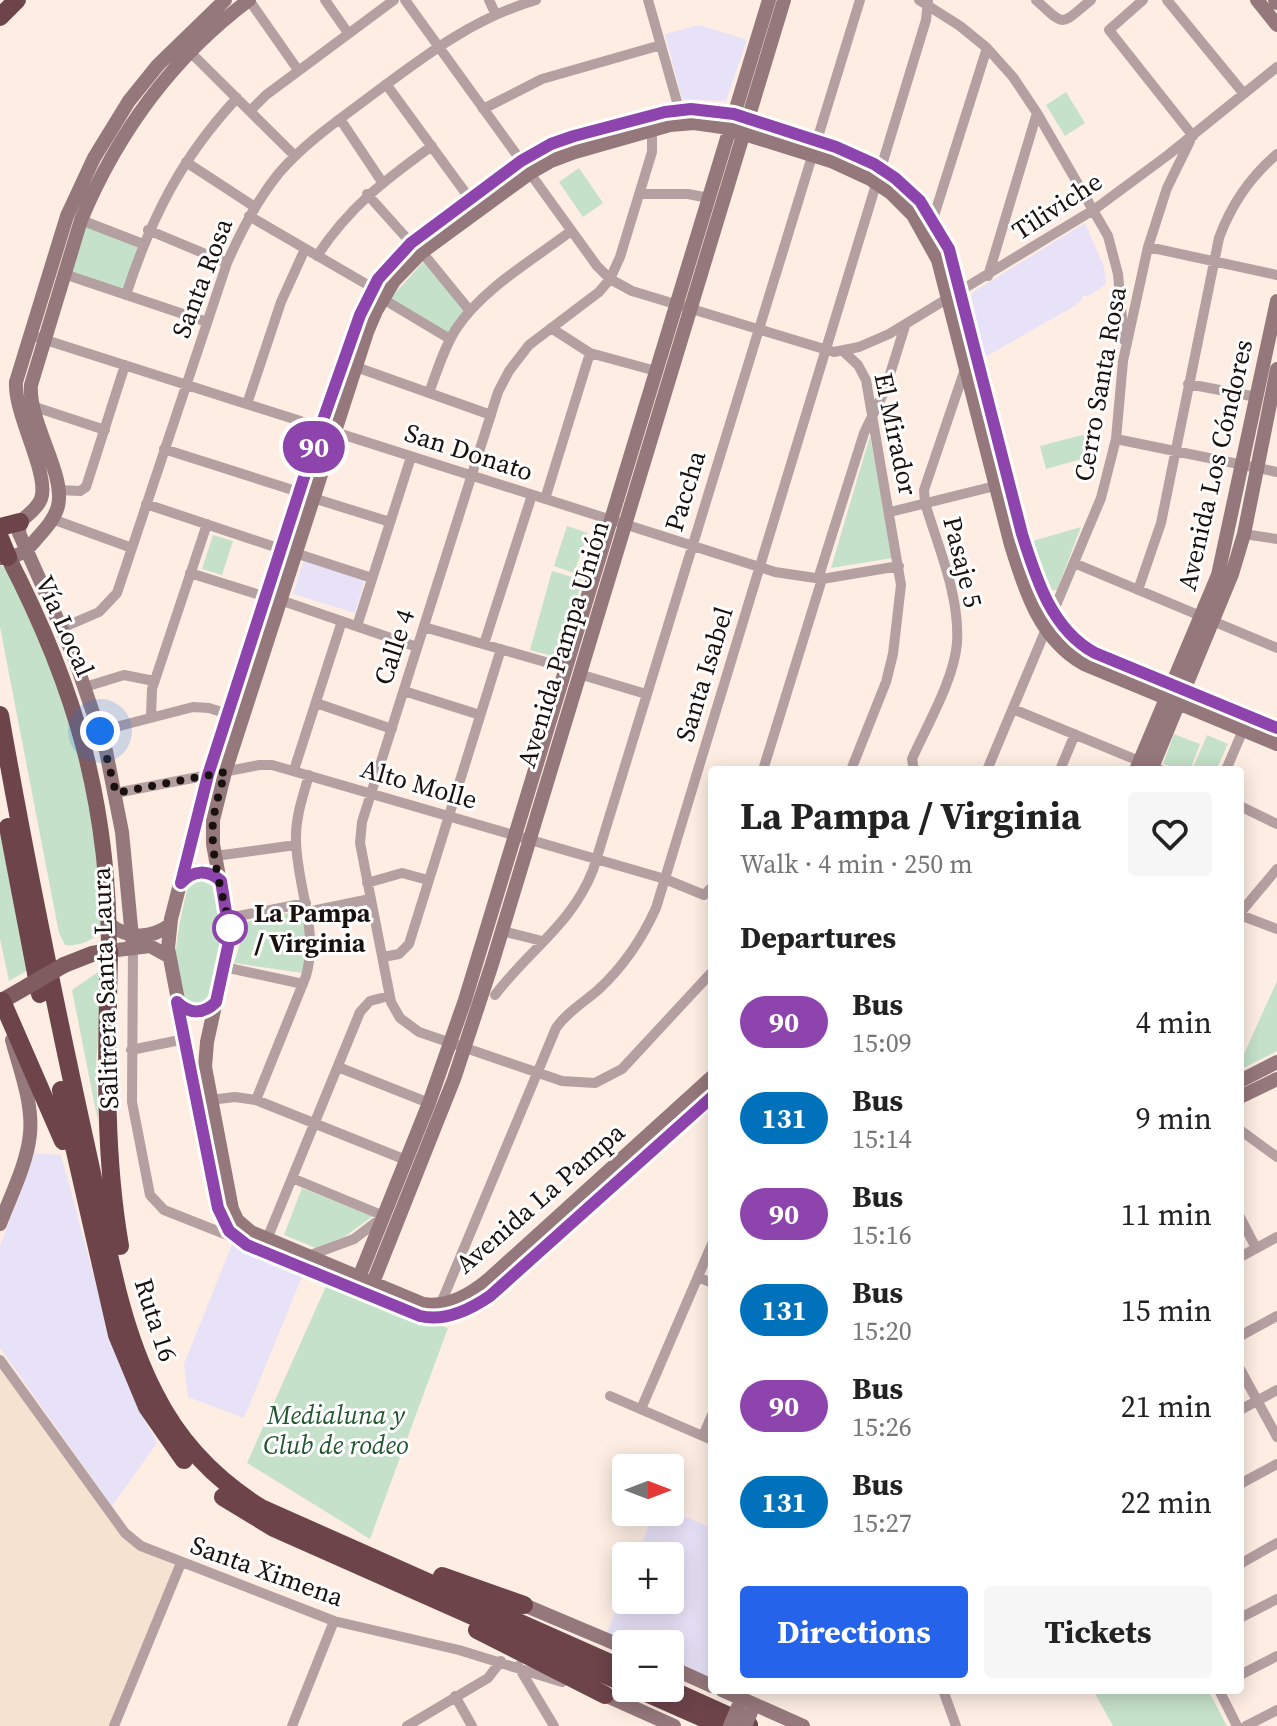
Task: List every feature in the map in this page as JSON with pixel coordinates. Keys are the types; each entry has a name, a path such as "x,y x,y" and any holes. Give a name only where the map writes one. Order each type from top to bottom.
{"highway":[{"path":"0,7 10,0"},
{"path":"0,17 17,0"},
{"path":"0,527 20,522"},
{"path":"0,538 4,557"},
{"name":"Ruta 16","path":"0,715 52,992 116,1283 136,1351 154,1392 181,1437 225,1483 261,1508 612,1664"},
{"name":"Ruta 16","path":"0,786 34,967 117,1335 138,1388 158,1425 182,1458 221,1496 258,1521 612,1678"},
{"path":"109,951 106,1107 112,1192 132,1309 154,1392"},
{"path":"1,997 59,1131 91,1227"},
{"path":"289,1535 605,1695"},
{"path":"359,1550 524,1605"},
{"path":"684,1692 748,1707"},
{"path":"667,1702 721,1726"}],"main road":[{"name":"Vía Local","path":"4,557 54,655 81,732 101,825 109,951"},
{"path":"1,997 28,986 64,965 109,951"}],"street":[{"path":"4,557 19,555 27,550 52,519 58,505 58,490 32,406 31,385 37,337 67,216 89,168 129,101 185,46 225,0"},
{"path":"20,522 37,506 43,489 16,398 17,375 64,274 81,220 100,177 129,127 185,46 249,0 298,70"},
{"path":"325,0 348,33"},
{"path":"250,111 298,70 394,0"},
{"path":"405,0 571,231 610,279 620,257 652,152 652,130"},
{"path":"489,0 495,13"},
{"name":"Santa Rosa","path":"62,628 99,612 117,593 227,263 252,212 295,156 386,84 438,46 495,13 536,0"},
{"path":"648,0 679,109"},
{"name":"Avenida Pampa Unión","path":"364,1286 384,1216 429,1103 458,1045 737,132 769,0"},
{"name":"Avenida Pampa Unión","path":"741,117 784,0"},
{"name":"Paccha","path":"495,995 542,941 556,931 578,902 596,859 860,0"},
{"path":"1036,0 1061,21 1067,20 1091,0"},
{"path":"1143,0 1109,30 1193,136"},
{"path":"1167,0 1244,94"},
{"path":"1257,0 1277,25"},
{"path":"925,2 970,33 1013,77 1095,209 1116,262 1122,303 1123,361"},
{"name":"Santa Isabel","path":"438,1311 536,1072 561,1022 606,982 635,948 650,922 926,20 925,2"},
{"path":"483,109 542,79 661,45"},
{"path":"185,46 295,156"},
{"path":"933,219 987,48"},
{"name":"Tiliviche","path":"843,351 905,326 1095,209 1193,136 1277,67"},
{"path":"386,84 470,199"},
{"path":"126,295 148,230 186,162 237,98"},
{"path":"327,430 356,367 390,263 416,248 562,140 679,109 702,109 741,117 815,148 876,183 899,200 919,223 955,296 1022,534 1035,573 1063,629 1084,647 1243,730 1277,744"},
{"path":"988,276 1037,113"},
{"path":"340,119 382,182"},
{"path":"416,248 470,199 525,167 652,130 694,123 815,148 848,151 880,168 911,192 933,219 949,249 966,367 995,486 1018,569 1046,630 1061,648 1084,664 1277,728"},
{"name":"Avenida Pampa Unión","path":"618,522 656,371 683,307 709,198 737,132"},
{"name":"Cerro Santa Rosa","path":"989,766 1101,498 1116,439 1123,361 1148,247 1167,188 1193,136"},
{"path":"317,256 333,232 367,194 432,146"},
{"path":"1138,590 1158,533 1213,261 1223,227 1235,202 1277,154"},
{"path":"186,162 305,249 450,339"},
{"path":"367,194 470,311"},
{"path":"639,194 688,194 709,198"},
{"path":"81,220 143,244"},
{"path":"148,230 227,263"},
{"path":"429,393 450,339 470,311 484,296 571,231"},
{"path":"1148,247 1277,275"},
{"path":"247,404 281,302 305,249"},
{"path":"64,274 207,322"},
{"name":"El Mirador","path":"610,279 625,288 683,307 825,350 843,351 864,374 901,585 890,668 853,766"},
{"name":"Calle 4","path":"458,1045 419,1032 406,1024 389,996 360,836 371,793 503,382 529,345 599,292 610,279"},
{"path":"364,1286 264,1245 234,1215 210,1100 205,1055 230,937 215,856 213,820 273,599 360,315 378,293"},
{"name":"Avenida Los Cóndores","path":"1268,398 1277,301"},
{"path":"764,766 864,433 885,390 905,326"},
{"path":"551,328 590,353 656,371"},
{"name":"San Donato","path":"37,337 784,575 820,579 899,566"},
{"path":"545,499 590,353"},
{"path":"58,490 78,492 85,489 125,365"},
{"path":"356,367 491,415"},
{"name":"Pasaje 5","path":"913,766 950,672 957,644 953,598 925,503 924,490 966,367"},
{"name":"Avenida Los Cóndores","path":"1208,620 1223,556 1277,369"},
{"path":"1188,384 1268,398"},
{"path":"32,406 105,430"},
{"path":"1116,439 1277,472"},
{"path":"164,449 390,522"},
{"path":"357,626 411,457"},
{"name":"Avenida Los Cóndores","path":"1148,766 1244,534 1250,466"},
{"path":"890,512 995,486"},
{"path":"484,644 532,495"},
{"path":"146,504 372,578"},
{"path":"52,519 132,548"},
{"name":"Salitrera Santa Laura","path":"20,522 19,533 85,687 116,793 133,942 133,1110 149,1190 153,1200 164,1210 238,1240"},
{"path":"151,717 150,697 154,681 207,524"},
{"path":"1244,534 1277,539"},
{"path":"1074,563 1277,648"},
{"path":"190,573 417,647"},
{"path":"273,599 208,775 170,925 168,956 220,1214 238,1240 308,1256 420,1316 438,1311"},
{"path":"294,770 342,621"},
{"path":"424,627 646,694"},
{"path":"383,957 399,954 409,944 501,649"},
{"path":"85,687 119,675 154,681"},
{"path":"404,691 480,715"},
{"path":"316,703 392,729"},
{"path":"100,731 198,706 228,714"},
{"path":"1013,709 1146,766"},
{"path":"1228,766 1243,730"},
{"path":"1062,766 1075,734"},
{"name":"Alto Molle","path":"116,793 265,764 708,891"},
{"path":"256,1100 303,984 311,947 296,845 298,817 309,775"},
{"path":"1244,808 1277,824"},
{"name":"Avenida Pampa Unión","path":"364,1286 502,931 522,837"},
{"path":"215,856 296,845"},
{"path":"1244,909 1277,869"},
{"path":"181,883 192,874 201,872 212,874 221,881"},
{"path":"367,883 402,873 428,880"},
{"path":"228,918 370,899"},
{"path":"1244,916 1277,929"},
{"path":"109,924 133,942 154,947 168,956"},
{"path":"109,951 170,925"},
{"path":"502,931 542,941"},
{"path":"224,967 303,984"},
{"path":"458,1045 576,1084 591,1084 607,1079 622,1069 708,976"},
{"path":"264,1245 363,1007 374,999 389,996"},
{"path":"0,1224 26,1154 30,1125 27,1098 1,997"},
{"path":"177,1002 184,1009 198,1012 216,1002"},
{"path":"131,1050 185,1039"},
{"path":"1244,1079 1277,1062"},
{"path":"338,1067 429,1103"},
{"path":"1244,1095 1277,1079"},
{"name":"Avenida La Pampa","path":"438,1311 488,1280 708,1081"},
{"path":"210,1100 235,1097 256,1100 406,1160"},
{"name":"Avenida La Pampa","path":"438,1311 468,1309 490,1296 708,1101"},
{"path":"1244,1132 1277,1157"},
{"path":"292,1178 384,1216"},
{"path":"308,1256 354,1239 384,1216"},
{"path":"1244,1225 1256,1248"},
{"path":"1244,1255 1277,1237"},
{"path":"641,1409 708,1253"},
{"path":"698,1277 708,1281"},
{"path":"1244,1334 1277,1316"},
{"name":"Santa Ximena","path":"0,1360 125,1533 141,1546 334,1621 501,1661 605,1695"},
{"path":"1244,1376 1277,1437"},
{"path":"1244,1408 1277,1390"},
{"path":"610,1396 708,1438"},
{"path":"1244,1482 1277,1464"},
{"path":"1244,1562 1277,1543"},
{"path":"114,1726 181,1563"},
{"path":"1244,1616 1277,1599"},
{"path":"524,1605 612,1642"},
{"path":"292,1726 334,1621"},
{"path":"1244,1673 1277,1656"},
{"path":"407,1726 488,1678 501,1661"},
{"path":"518,1666 554,1726"},
{"path":"684,1673 708,1684"},
{"path":"728,1694 748,1707 803,1726"},
{"path":"944,1694 956,1726"},
{"path":"1221,1694 1237,1726"},
{"path":"605,1695 661,1724"},
{"path":"455,1696 472,1726"},
{"path":"730,1726 748,1707"},
{"path":"1246,1726 1277,1710"}],"shaded area":[{"path":"699,25 747,40 726,101 682,99 665,34"},
{"path":"1085,223 1104,267 1106,284 1083,296 1071,308 985,357 971,296 973,292"},
{"path":"304,560 365,579 355,613 293,594"},
{"path":"35,1153 61,1155 111,1340 138,1408 157,1443 112,1506 0,1348 0,1246"},
{"path":"233,1242 304,1272 244,1418 188,1397 184,1364"},
{"path":"0,1365 132,1541 149,1554 177,1567 111,1726 0,1726"},
{"path":"684,1516 708,1526 708,1676 684,1666 684,1630 612,1630 612,1635 607,1633 614,1614 684,1614 684,1542 642,1542 649,1526 684,1526"}],"green space":[{"path":"1066,92 1085,123 1065,136 1046,105"},
{"path":"579,168 603,203 583,217 559,182"},
{"path":"84,226 136,244 138,248 126,286 120,289 71,273"},
{"path":"424,261 464,309 463,316 448,334 390,299"},
{"path":"1086,434 1092,456 1046,469 1040,446"},
{"path":"870,436 893,558 831,568"},
{"path":"567,526 588,533 574,573 554,566"},
{"path":"1081,527 1057,590 1051,590 1033,541"},
{"path":"213,535 233,541 222,575 202,569"},
{"path":"0,565 20,591 56,677 84,775 94,837 101,931 80,944 65,945 59,933 0,627"},
{"path":"552,571 582,580 560,658 530,650"},
{"path":"1174,734 1200,744 1192,766 1163,764"},
{"path":"1207,735 1228,744 1218,766 1194,766"},
{"path":"0,833 28,970 9,981 0,939"},
{"path":"202,881 212,886 224,936 211,992 202,1003 188,1003 177,977 176,948 187,890 192,883"},
{"path":"302,910 308,928 303,973 234,963 240,943 240,923"},
{"path":"104,968 96,1064 98,1122 72,990"},
{"path":"1277,981 1277,1051 1244,1068 1244,1054"},
{"path":"302,1188 373,1216 344,1237 316,1248 284,1235"},
{"name":"Medialuna y Club de rodeo","path":"327,1284 448,1328 370,1539 247,1463"},
{"path":"1095,1694 1210,1694 1227,1726 1113,1726"}],"bus line":[{"name":"90","path":"708,1101 490,1296 468,1309 443,1316 420,1316 247,1245 229,1231 218,1208 177,1002 193,1012 213,1006 229,946 230,927 221,881 212,874 201,872 192,874 181,883 208,775 320,428 360,315 373,288 400,252 521,161 551,144 574,136 679,109 702,109 734,114 836,147 859,156 895,178 927,210 949,249 1022,534 1035,573 1063,629 1095,653 1277,728"}],"place":[{"name":"La Pampa / Virginia","path":"230,928"}],"route":[{"path":"100,731 116,793 225,772 215,807 213,832 230,928"}]}
